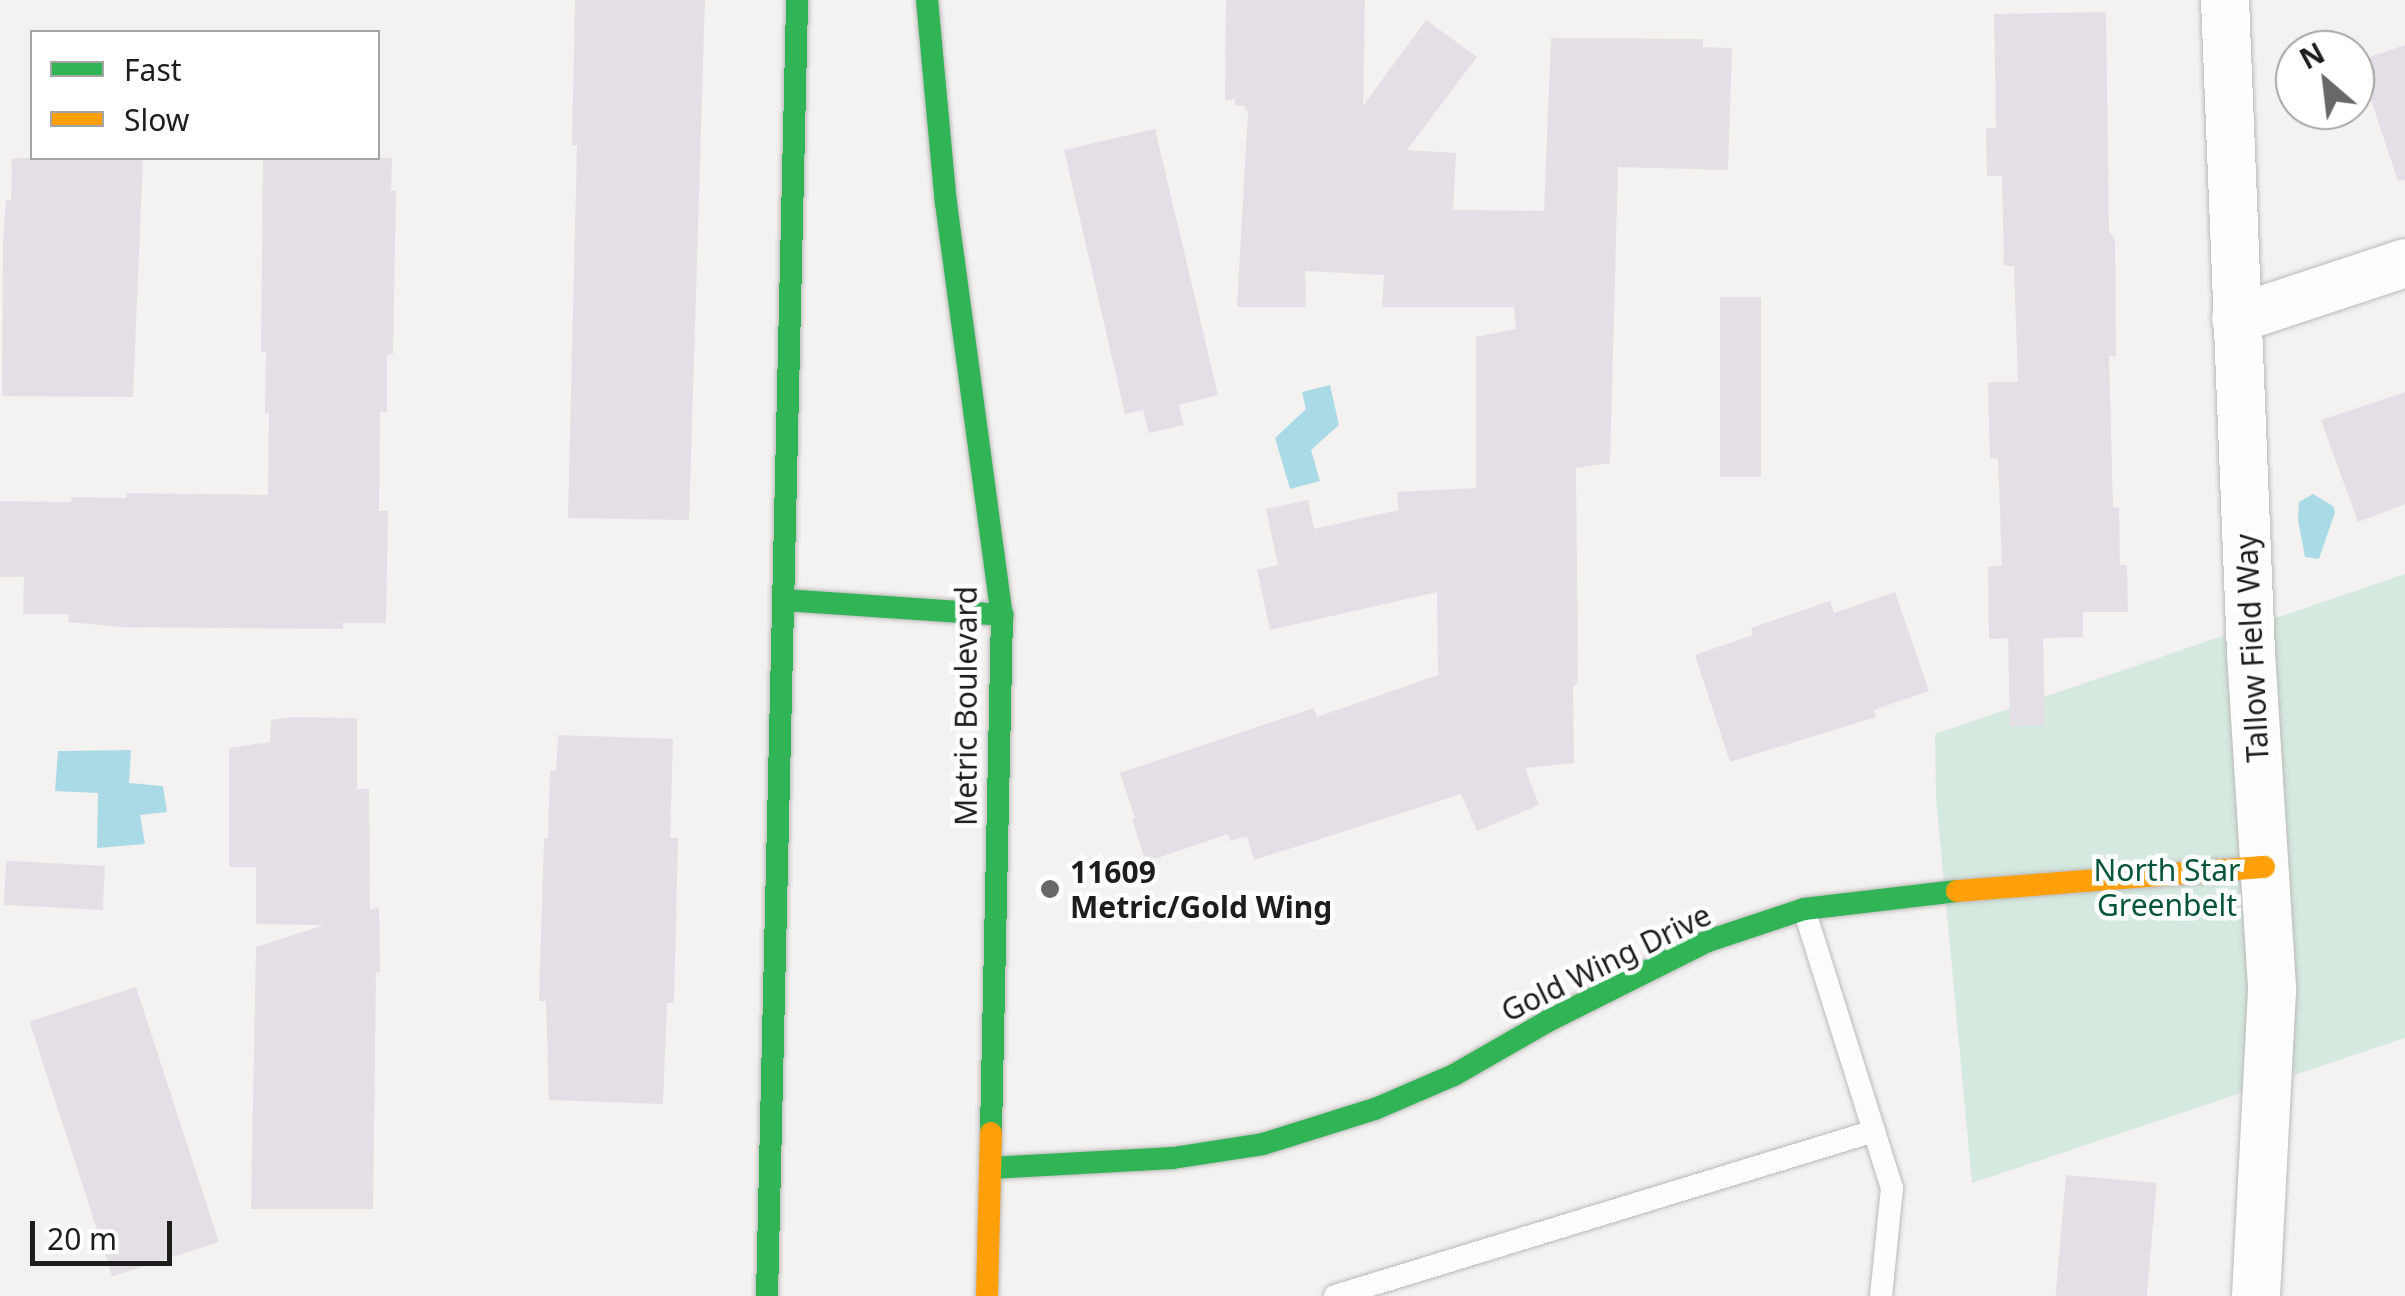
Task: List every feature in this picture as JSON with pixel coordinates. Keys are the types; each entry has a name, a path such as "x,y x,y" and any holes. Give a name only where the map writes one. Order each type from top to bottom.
{"main road":[{"path":"766,1296 797,0"},
{"name":"Metric Boulevard","path":"927,0 946,203 1002,615 987,1296"},
{"path":"784,600 1002,615"},
{"name":"Gold Wing Drive","path":"990,1168 1173,1158 1262,1144 1375,1110 1454,1075 1548,1021 1708,941 1804,910 1923,894 2264,868"}],"street":[{"name":"Tallow Field Way","path":"2225,0 2236,319 2272,991 2256,1296"},
{"path":"2236,319 2405,263"}],"lane":[{"path":"1804,910 1892,1188 1880,1296"},
{"path":"1335,1296 1874,1130"}],"green space":[{"name":"North Star Greenbelt","path":"2405,574 2405,1038 1972,1183 1936,797 1935,734"}],"water":[{"path":"1330,385 1339,425 1311,450 1320,481 1290,489 1275,438 1306,409 1302,392"},
{"path":"2313,494 2333,506 2335,512 2319,559 2305,557 2298,520 2299,502"},
{"path":"131,750 129,783 163,786 167,812 140,815 145,844 97,848 98,793 55,791 58,751"}],"building":[{"path":"575,0 705,0 689,520 568,518 577,145 572,145"},
{"path":"1226,0 1365,0 1363,106 1426,20 1477,57 1407,150 1456,153 1453,210 1544,211 1551,38 1703,39 1703,47 1732,48 1728,170 1618,167 1610,463 1576,468 1578,682 1573,687 1574,763 1525,768 1539,805 1477,831 1461,794 1254,860 1247,836 1230,841 1228,834 1146,862 1132,819 1135,818 1120,773 1314,708 1317,717 1438,675 1437,592 1270,630 1257,570 1278,565 1266,509 1308,500 1314,529 1398,510 1397,492 1476,488 1476,337 1516,329 1514,307 1382,307 1384,275 1305,271 1306,307 1237,307 1248,112 1244,106 1235,106 1235,99 1225,100"},
{"path":"2106,12 2109,231 2115,240 2116,356 2109,356 2113,507 2119,508 2120,565 2127,565 2128,612 2083,612 2083,637 2043,638 2045,725 2010,726 2008,638 1989,639 1988,566 2002,566 1998,458 1990,459 1988,382 2018,382 2014,266 2004,266 2002,176 1987,176 1986,128 1996,128 1994,14"},
{"path":"2405,45 2405,180 2398,181 2375,112 2375,55"},
{"path":"1155,129 1218,395 1179,405 1184,425 1149,433 1143,410 1125,414 1064,150"},
{"path":"12,158 143,160 133,397 2,396 3,241 6,200 11,200"},
{"path":"392,158 391,191 396,191 393,354 387,355 387,412 380,412 379,511 388,511 386,623 343,623 343,629 121,627 68,622 69,614 23,614 24,577 0,577 0,501 71,502 72,497 127,498 126,493 268,495 269,413 265,413 266,352 261,352 263,160"},
{"path":"1720,297 1761,297 1761,477 1720,477"},
{"path":"2405,392 2405,504 2358,522 2321,420"},
{"path":"1895,592 1929,691 1874,710 1876,717 1730,762 1695,655 1753,635 1751,628 1830,601 1834,613"},
{"path":"357,718 357,789 369,789 370,910 379,907 380,972 376,972 373,1209 251,1209 256,947 324,925 256,924 256,867 229,867 229,748 270,742 271,720"},
{"path":"558,735 673,739 670,838 678,838 674,1003 667,1003 663,1104 549,1100 546,1001 539,1001 544,838 548,838 550,770 556,771"},
{"path":"6,861 105,866 103,910 4,905"},
{"path":"136,987 219,1242 112,1276 29,1022"},
{"path":"2066,1175 2157,1183 2147,1296 2055,1296"}],"traffic: fast":[{"path":"767,1296 797,0"},
{"path":"927,0 946,203 1002,615 991,1133"},
{"path":"784,600 1002,615"},
{"path":"990,1168 1173,1158 1263,1144 1375,1109 1454,1075 1548,1021 1708,941 1804,909 1957,891"}],"traffic: slow":[{"path":"1957,891 2264,867"},
{"path":"987,1296 991,1133"}],"place":[{"name":"11609 Metric/Gold Wing","path":"1050,889"}]}
